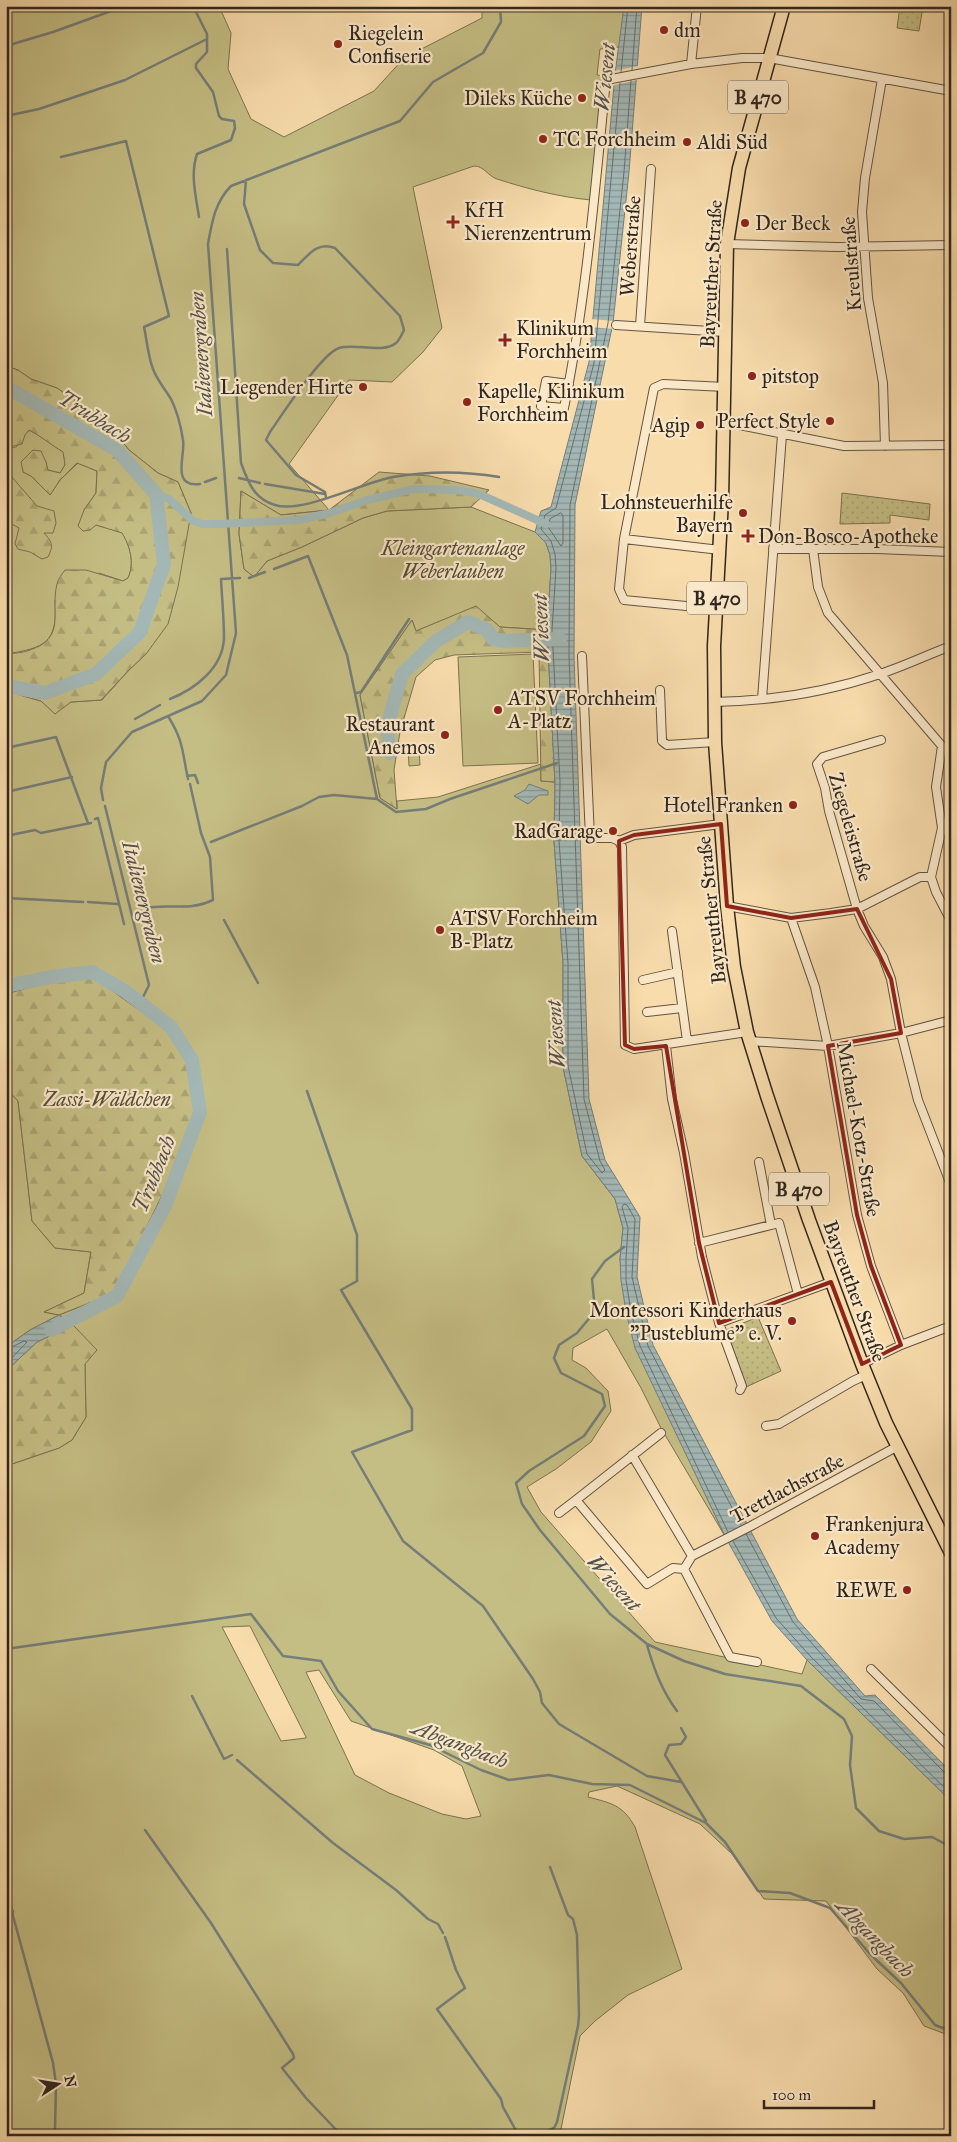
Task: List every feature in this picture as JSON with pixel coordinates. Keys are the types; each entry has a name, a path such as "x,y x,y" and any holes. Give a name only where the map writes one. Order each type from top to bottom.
{"main road":[{"name":"Bayreuther Straße","path":"784,6 739,168 728,244 720,550 714,646 715,825 734,967 749,1036 767,1096 831,1282 864,1369 898,1446 951,1553"}],"street":[{"path":"691,64 697,6"},
{"path":"569,384 546,382 541,406 564,408 569,384 582,305 609,79 609,53"},
{"path":"609,79 691,64 742,58 769,58 882,80 951,90"},
{"name":"Kreulstraße","path":"882,80 865,178 862,212 868,298 883,383 885,446"},
{"name":"Weberstraße","path":"640,326 652,169"},
{"path":"728,244 827,247 951,245"},
{"name":"Weberstraße","path":"616,325 725,332"},
{"path":"717,609 624,600 619,589 624,539 654,388 663,384 725,387"},
{"path":"724,422 844,446 951,445"},
{"path":"762,699 782,435"},
{"path":"624,539 720,550"},
{"path":"774,549 951,552"},
{"path":"813,549 818,587 828,613 942,746 936,787 942,828 931,876 936,892 951,921"},
{"path":"714,702 762,699 832,688 880,674 951,646"},
{"path":"582,656 590,838 612,838 619,841 622,847 626,1045 634,1050 688,1041 749,1036 828,1046 901,1033 951,1020"},
{"path":"660,690 662,740 667,745 715,742"},
{"name":"Ziegeleistraße","path":"857,909 817,764 823,757 881,740"},
{"path":"942,746 951,741"},
{"name":"Bayreuther Straße","path":"619,841 634,835 715,825"},
{"name":"Ziegeleistraße","path":"727,906 791,918 857,909 920,877 931,876"},
{"path":"857,909 886,965 891,979 901,1033 918,1100 951,1186"},
{"name":"Michael-Kotz-Straße","path":"791,918 815,987 828,1046 857,1215 871,1266 901,1345"},
{"path":"672,931 688,1041"},
{"path":"643,980 678,972"},
{"path":"647,1012 682,1008"},
{"path":"666,1046 672,1099 684,1153 699,1243 719,1323 742,1386 740,1390"},
{"path":"759,1162 771,1225"},
{"path":"699,1243 779,1223 798,1294"},
{"path":"719,1323 831,1282"},
{"path":"766,1426 779,1424 853,1381 864,1369 901,1345 951,1326"},
{"path":"559,1513 661,1433"},
{"name":"Trettlachstraße","path":"692,1556 898,1446"},
{"path":"632,1456 692,1556 684,1569"},
{"path":"576,1500 647,1584 673,1568 684,1569"},
{"path":"684,1569 730,1657 757,1662"},
{"path":"871,1669 951,1748"}],"highlighted area":[{"path":"721,824 727,906 791,918 857,909 891,979 901,1033 828,1046 857,1215 871,1266 901,1345 862,1364 831,1282 719,1323 699,1243 666,1046 634,1049 625,1045 619,841 634,835"}],"green space":[{"name":"Kleingartenanlage Weberlauben","path":"6,6 219,6 231,33 228,69 251,119 284,137 374,91 404,58 482,18 482,6 624,6 620,47 600,49 597,75 604,76 591,200 555,195 520,186 497,179 477,166 413,187 442,328 423,352 392,382 349,380 289,464 329,510 281,515 241,491 239,534 244,569 254,577 267,561 302,547 363,518 387,511 471,507 535,532 546,543 550,555 551,569 547,630 500,627 476,607 416,631 412,620 360,695 380,798 397,809 397,801 438,797 541,764 541,781 555,782 554,841 563,963 563,1067 582,1156 615,1199 623,1228 620,1259 626,1312 693,1468 726,1538 661,1428 641,1388 607,1329 573,1348 572,1360 586,1368 608,1391 611,1411 591,1442 556,1469 527,1487 541,1512 655,1642 802,1674 807,1660 951,1801 951,2036 924,2026 903,1993 877,1969 826,1901 764,1899 732,1854 700,1824 617,1786 589,1792 588,1797 621,1809 635,1827 682,1969 628,1995 595,2021 580,2036 561,2129 565,2136 6,2136 6,1920 14,1913 6,1890 6,1466 59,1448 72,1440 86,1417 85,1364 73,1325 59,1315 114,1293 172,1175 200,1112 151,1011 136,1008 92,976 52,981 6,994 6,691 41,701 55,713 71,702 102,700 146,654 191,513 178,482 158,473 129,450 108,424 57,388 31,379 18,370 6,366","holes":["250,1626 306,1737 306,1738 281,1741 222,1627","319,1670 351,1721 434,1750 462,1766 481,1816 466,1819 442,1814 389,1793 355,1775 306,1672"]},
{"path":"900,6 923,6 919,31 897,28"},
{"path":"6,366 18,370 31,379 57,388 108,424 129,450 158,473 178,482 191,513 178,587 168,624 146,654 101,700 71,702 55,714 41,701 6,691 6,654 27,651 41,645 49,638 55,623 57,584 65,570 86,570 123,581 128,578 130,572 131,555 122,533 96,525 90,530 83,531 78,526 84,510 96,493 97,471 77,463 60,480 50,495 31,476 23,472 21,462 33,450 41,451 48,470 60,473 65,465 63,452 29,430 22,444 6,448"},
{"path":"29,430 64,452 65,465 60,473 47,470 46,462 23,472 31,476 50,495 60,480 78,463 97,471 96,493 84,510 91,528 96,525 122,532 129,549 131,566 128,578 123,581 99,573 55,600 54,625 47,640 31,649 6,654 6,448 16,447"},
{"path":"379,472 430,476 489,490 471,507 387,511 363,518 302,547 267,561 254,577 244,569 239,534 241,491 281,515 329,510"},
{"path":"11,476 37,506 54,511 56,523 53,533 44,533 51,544 48,557 42,559 30,552 18,549 15,544 19,528 10,523 7,516 9,504 6,498 6,477"},
{"path":"842,493 930,504 929,520 890,515 890,523 840,524"},
{"path":"476,606 500,627 547,630 555,782 541,781 539,652 454,655 435,660 416,677 400,732 394,770 397,809 380,798 360,695 412,620 416,631"},
{"name":"ATSV Forchheim A-Platz","path":"533,654 538,763 463,766 458,657"},
{"path":"419,748 420,765 409,766 408,749"},
{"name":"Zassi-Wäldchen","path":"92,976 136,1008 151,1011 192,1060 200,1112 172,1175 114,1293 59,1315 44,1312 84,1293 91,1252 55,1248 32,1221 18,1101 6,1088 6,994 52,981"},
{"path":"6,1088 18,1101 32,1221 55,1248 91,1252 84,1293 44,1312 59,1315 30,1330 6,1347"},
{"path":"758,1317 781,1371 746,1387 726,1330"},
{"path":"73,1325 97,1350 85,1364 86,1417 72,1440 59,1448 6,1466 6,1371 37,1342"}],"water":[{"path":"624,6 642,6 629,172 613,323 575,505 574,655 589,1099 605,1160 640,1217 637,1277 653,1345 797,1619 865,1696 875,1695 951,1772 951,1801 807,1660 772,1621 726,1538 635,1348 626,1312 621,1280 620,1259 623,1228 615,1199 582,1156 563,1067 563,963 554,841 555,782 547,630 551,569 550,555 546,543 535,532 541,511 551,507 589,362 615,74"},
{"path":"529,784 548,791 548,795 539,795 528,804 514,796 525,790"},
{"path":"59,1315 73,1325 37,1342 6,1371 6,1347 30,1330"}],"pier":[{"path":"638,66 637,80 612,86 613,71"},
{"path":"591,319 614,321 613,329 590,327"}],"waterway":[{"path":"6,46 53,32 125,6"},
{"path":"193,6 207,34 207,52 196,64 196,68 213,92 219,116 222,119 234,121 235,128 231,140 197,154 194,177 199,217"},
{"name":"Italienergraben","path":"103,800 101,788 106,762 132,732 202,701 226,675 236,633 208,244 213,220 221,199 231,186 400,121 433,82 483,53 501,22 500,6"},
{"path":"6,116 39,109 125,80 207,39"},
{"path":"61,157 126,141 169,316 144,327 151,364 171,399 178,419 183,440 182,476 185,481 191,484 200,484"},
{"path":"246,180 244,204 260,250 273,263 298,265 310,253 319,248 324,246 335,248 400,316 404,330 397,342 384,348 346,347 339,348 331,353 302,386 266,440 296,475 325,492 326,498"},
{"path":"227,249 241,463 249,483 262,499 275,505 287,507 301,505 381,480 419,474 459,473 499,477"},
{"name":"Trubbach","path":"6,387 117,450 156,494 164,564 140,632 96,674 45,693 6,686"},
{"path":"205,482 216,478"},
{"path":"239,478 260,483"},
{"path":"265,484 325,494"},
{"path":"156,494 169,499 193,521 203,524 220,524 299,520 330,513 367,500 414,489 458,490 479,494 546,524"},
{"path":"274,569 308,556 347,655 377,799"},
{"path":"249,578 265,572"},
{"path":"170,699 198,683 219,659 224,638 221,579 240,578"},
{"path":"356,693 361,692 409,619"},
{"path":"390,753 387,727 402,674 436,641 468,622 487,630 493,639 504,641 560,639"},
{"path":"135,719 160,705"},
{"path":"168,716 180,740 188,779"},
{"path":"6,748 56,737 88,823"},
{"path":"211,842 302,806 319,797 334,795 377,799 396,812 426,809 557,763"},
{"path":"187,776 195,775 198,783"},
{"path":"6,792 72,777"},
{"path":"144,908 195,906 213,900 210,857 201,833 190,784"},
{"name":"Italienergraben","path":"105,806 149,985 140,1003"},
{"path":"95,819 98,818 124,924"},
{"path":"6,836 35,830 41,833 91,823"},
{"path":"6,898 83,902"},
{"path":"88,902 118,904"},
{"path":"224,920 258,983"},
{"name":"Trubbach","path":"6,986 51,977 92,972 125,991 171,1027 192,1060 200,1112 165,1206 117,1296 51,1330"},
{"path":"307,1091 357,1235 357,1281 341,1290 412,1409 412,1430 352,1452 403,1541 483,1606 533,1679 540,1692 542,1703 559,1724 647,1776 681,1782"},
{"name":"Wiesent","path":"624,1247 605,1261 592,1279 594,1300 592,1315 577,1333 559,1345 554,1358 561,1373 602,1394 605,1406 584,1436 529,1471 516,1483 522,1504 540,1530 610,1614 647,1644 684,1661 725,1674 801,1686 844,1719 852,1736 850,1765 856,1808 879,1831 904,1839 932,1837 951,1847"},
{"name":"Abgangbach","path":"6,1649 251,1614 283,1656 321,1661 338,1691 372,1729 430,1745 481,1770 509,1780 549,1775 592,1784 630,1785 706,1823 725,1842 758,1891 790,1893 830,1908 870,1954 901,1983 935,2025 951,2031"},
{"path":"647,1645 659,1680 677,1711"},
{"path":"192,1696 224,1759 232,1755"},
{"path":"681,1728 686,1737 681,1744 669,1745 665,1755 706,1821"},
{"path":"237,1760 333,1843 396,1890 428,1919 438,1924 443,1933"},
{"path":"145,1830 211,1923 293,2054 294,2058 282,2068 306,2098 342,2136"},
{"path":"537,2136 554,2128 557,2122 579,2015 577,1935 573,1919 568,1915 550,1867"},
{"path":"6,1890 53,2063 56,2084 55,2129 52,2136"},
{"path":"445,1937 456,1970 465,1988 437,2009 501,2099 503,2107 519,2136"}],"place":[{"name":"dm","path":"664,30"},
{"name":"Riegelein Confiserie","path":"338,44"},
{"name":"Dileks Küche","path":"582,98"},
{"name":"TC Forchheim","path":"543,139"},
{"name":"Aldi Süd","path":"687,142"},
{"name":"KfH Nierenzentrum","path":"453,222"},
{"name":"Der Beck","path":"745,223"},
{"name":"Klinikum Forchheim","path":"505,340"},
{"name":"pitstop","path":"752,376"},
{"name":"Liegender Hirte","path":"363,387"},
{"name":"Kapelle, Klinikum Forchheim","path":"467,402"},
{"name":"Perfect Style","path":"830,421"},
{"name":"Agip","path":"700,425"},
{"name":"Lohnsteuerhilfe Bayern","path":"743,513"},
{"name":"Don-Bosco-Apotheke","path":"748,536"},
{"name":"ATSV Forchheim A-Platz","path":"498,710"},
{"name":"Restaurant Anemos","path":"445,735"},
{"name":"Hotel Franken","path":"793,805"},
{"name":"RadGarage","path":"613,831"},
{"name":"ATSV Forchheim B-Platz","path":"440,930"},
{"name":"Montessori Kinderhaus \"Pusteblume\" e. V.","path":"792,1321"},
{"name":"Frankenjura Academy","path":"815,1536"},
{"name":"REWE","path":"907,1590"}]}
